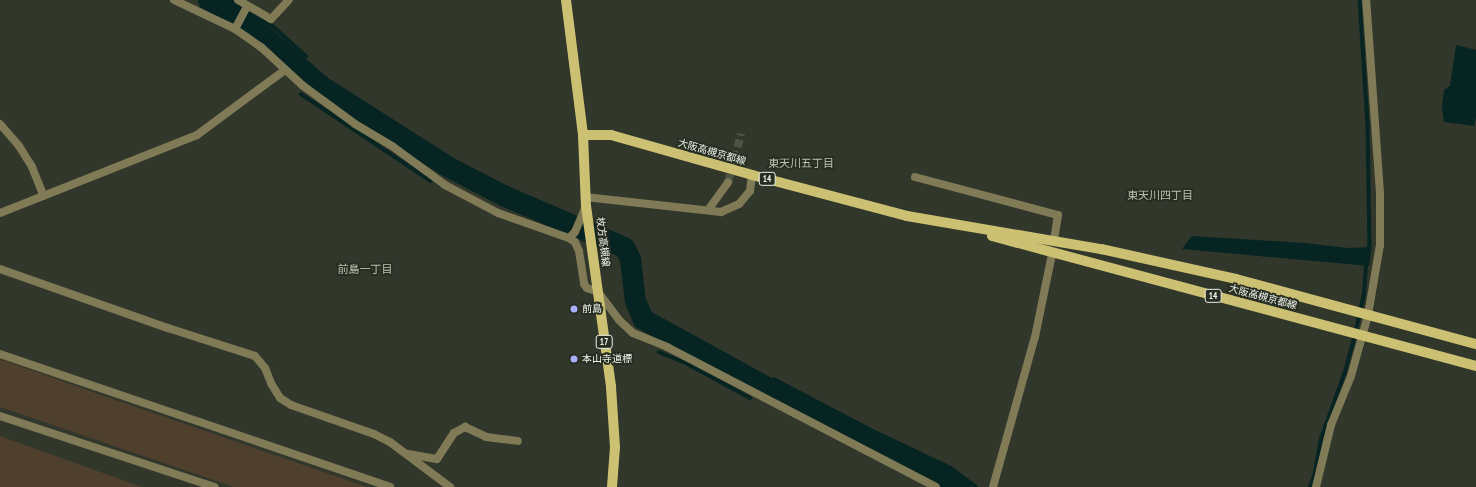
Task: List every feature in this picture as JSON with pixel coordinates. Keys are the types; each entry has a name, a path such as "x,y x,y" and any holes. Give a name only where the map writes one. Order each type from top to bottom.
{"main road":[{"name":"枚方高槻線","path":"566,0 583,135 586,201 611,387 615,439 612,487"},
{"name":"大阪高槻京都線","path":"583,135 611,135 752,175 907,216 1054,240 1236,279 1476,344"},
{"name":"大阪高槻京都線","path":"952,224 1052,254 1476,366"}],"street":[{"path":"174,0 235,29 261,47 302,86 356,124 392,146 445,185 498,213 569,238 575,242 579,251 584,284 587,288 598,292 619,320 633,333 667,347 936,487"},
{"path":"238,0 271,19 289,0"},
{"path":"1316,487 1331,425 1351,376 1368,315 1380,245 1380,193 1366,0"},
{"path":"235,29 247,6"},
{"path":"0,213 197,135 285,70"},
{"path":"0,124 19,146 32,167 44,196"},
{"path":"569,238 575,232 586,201 721,212 739,204 750,190 752,175"},
{"path":"915,177 1058,215 1054,240"},
{"path":"708,210 728,182"},
{"path":"993,487 1035,337 1052,254"},
{"path":"0,269 168,328 255,356 265,368 272,385 280,398 291,406 374,434 390,442 450,487"},
{"path":"0,354 390,487"},
{"path":"0,416 215,487"},
{"path":"405,454 437,459 454,433 465,427 486,437 518,441"}],"shaded area":[{"path":"0,359 367,487 234,487 0,407"},
{"path":"0,436 14,441 142,487 0,487"}],"water":[{"path":"1456,45 1476,50 1476,118 1474,126 1444,122 1442,106 1444,90 1450,86"},
{"path":"1192,236 1305,243 1348,248 1372,247 1369,266 1182,249"}],"waterway":[{"path":"208,0 248,22 320,85 447,166 505,196 624,247 630,259 635,301 643,319 792,401 945,477 960,487"},
{"path":"231,0 239,4"},
{"path":"1360,0 1368,123 1370,245 1368,250"},
{"path":"257,15 273,26 306,56"},
{"path":"301,94 431,181"},
{"path":"1310,487 1315,473 1321,439 1345,372 1355,335 1364,294 1366,262"},
{"path":"659,352 684,362 750,398"},
{"path":"774,379 869,429 951,468 976,487"}],"tunnel":[{"path":"728,182 741,134"}],"place":[{"name":"前島","path":"574,309"},
{"name":"本山寺道標","path":"574,359"}],"district":[{"name":"東天川五丁目","path":"801,163"},
{"name":"東天川四丁目","path":"1160,195"},
{"name":"前島一丁目","path":"365,269"}]}
